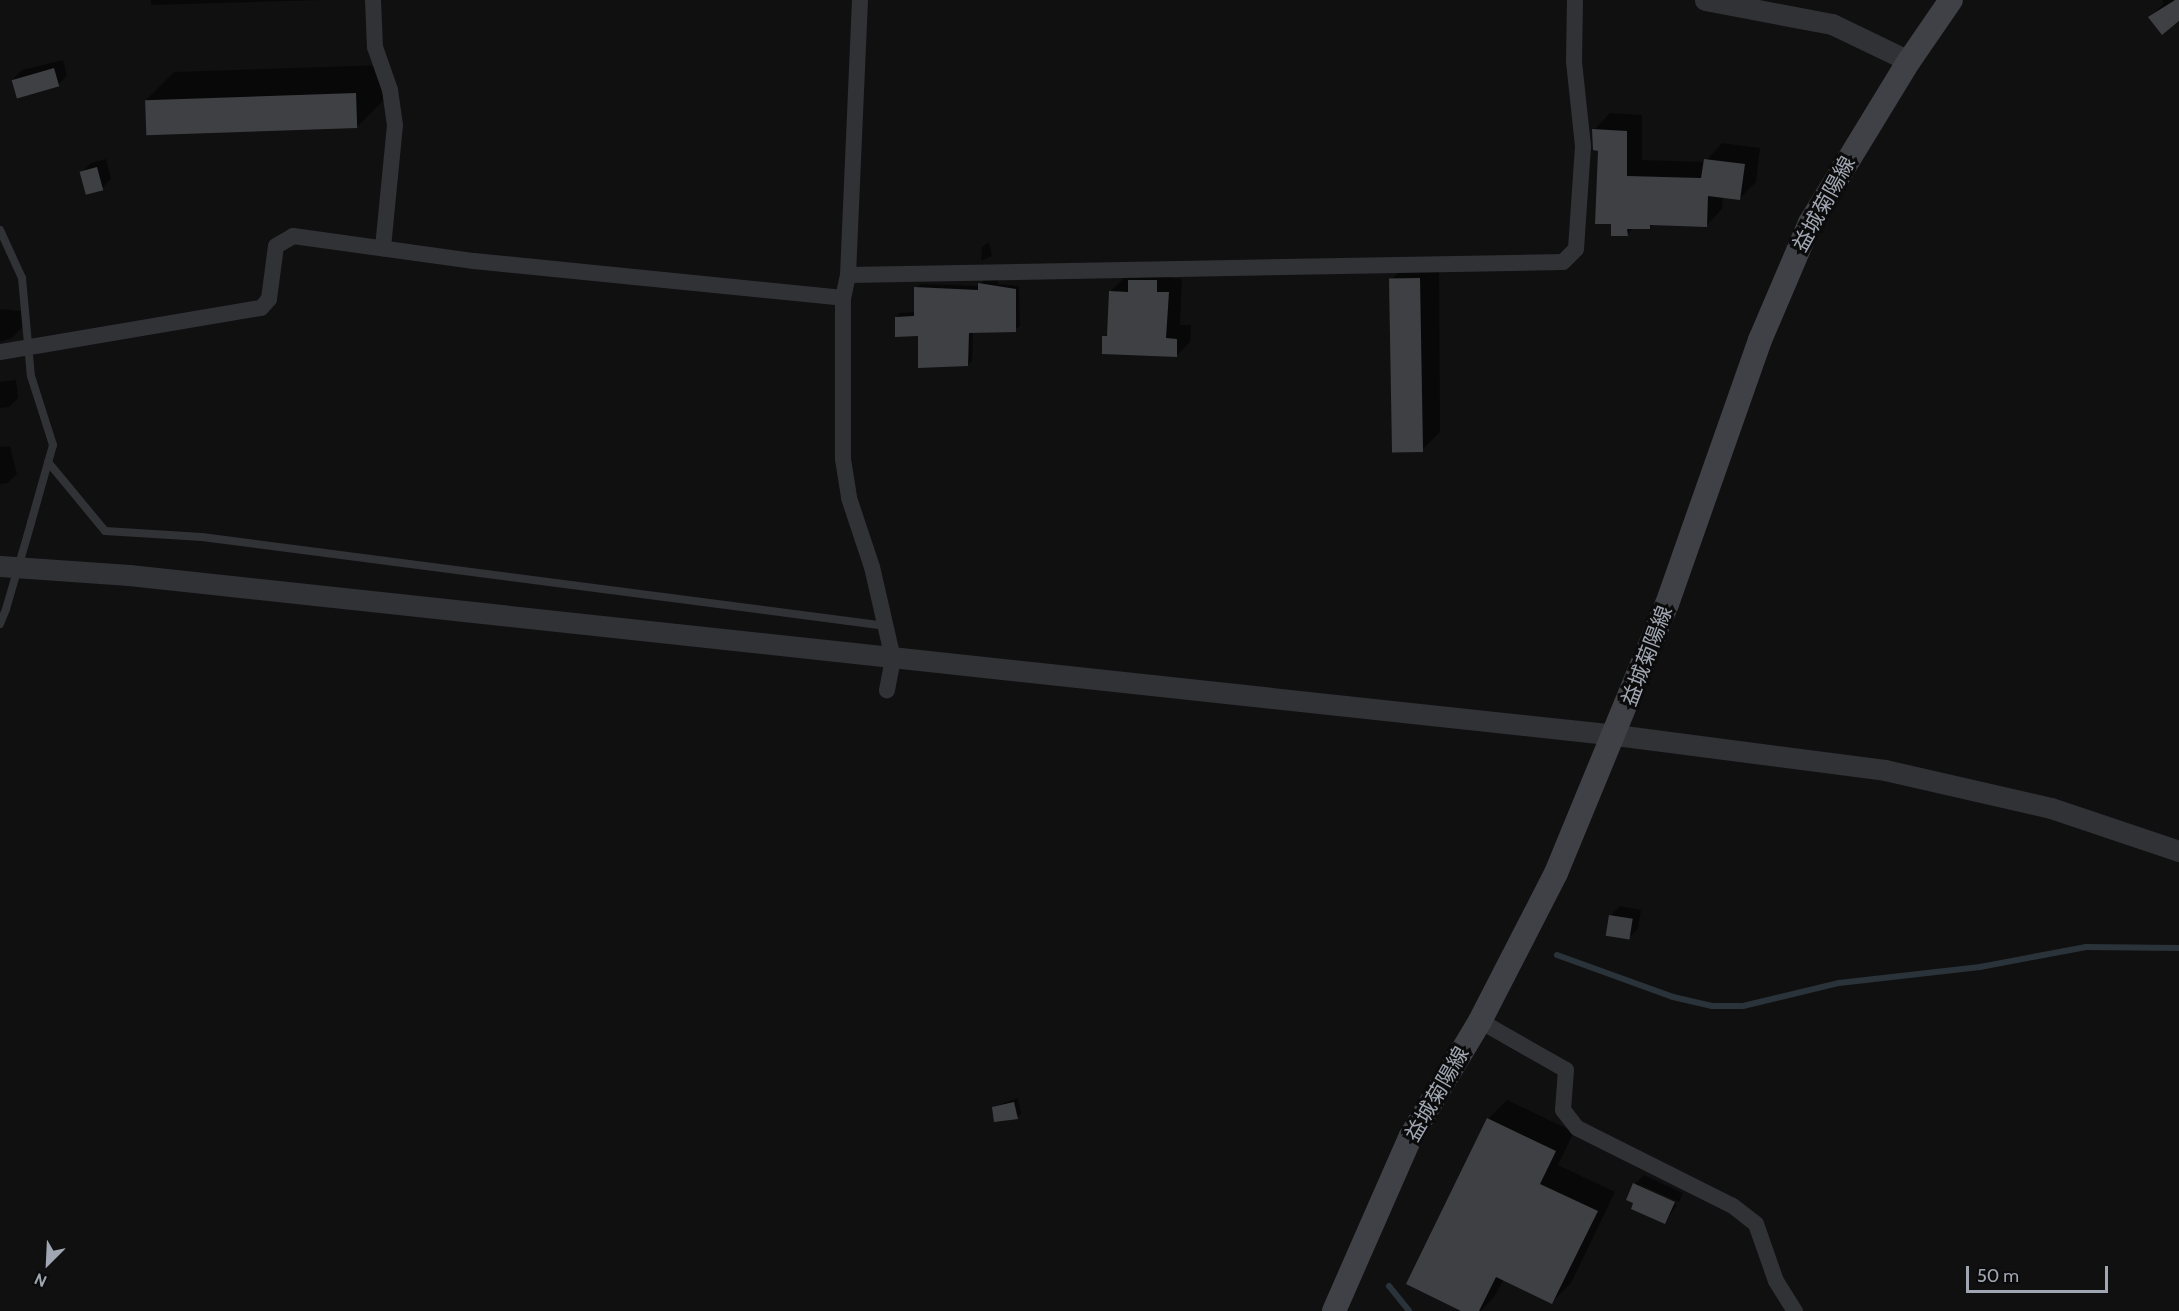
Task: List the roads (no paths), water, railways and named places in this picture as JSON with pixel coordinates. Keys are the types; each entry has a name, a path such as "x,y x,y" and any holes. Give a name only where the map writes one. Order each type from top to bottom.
{"main road":[{"name":"益城菊陽線","path":"1334,1311 1411,1136 1480,1021 1556,873 1616,735 1667,604 1760,340 1810,222 1909,61 1951,0"}],"street":[{"path":"374,0 375,47 390,90 395,125 383,248"},
{"path":"860,0 848,275 843,298 845,469 849,498 872,567 893,659 887,690"},
{"path":"848,275 1563,262 1576,249 1583,146 1574,62 1575,0"},
{"path":"1705,0 1832,24 1909,61"},
{"path":"0,352 28,350 261,308 269,299 276,246 288,236 843,298"},
{"path":"0,566 129,575 1616,735 1886,770 2051,808 2179,851"},
{"path":"1480,1021 1566,1070 1563,1110 1577,1128 1733,1206 1756,1224 1776,1281 1795,1311"}],"lane":[{"path":"0,230 22,278 31,376 53,445 0,624"},
{"path":"48,462 105,531 202,537 886,626"}],"waterway":[{"path":"1557,955 1673,997 1712,1006 1743,1006 1839,983 1980,967 2086,947 2179,948"},
{"path":"1389,1286 1409,1311"}]}
